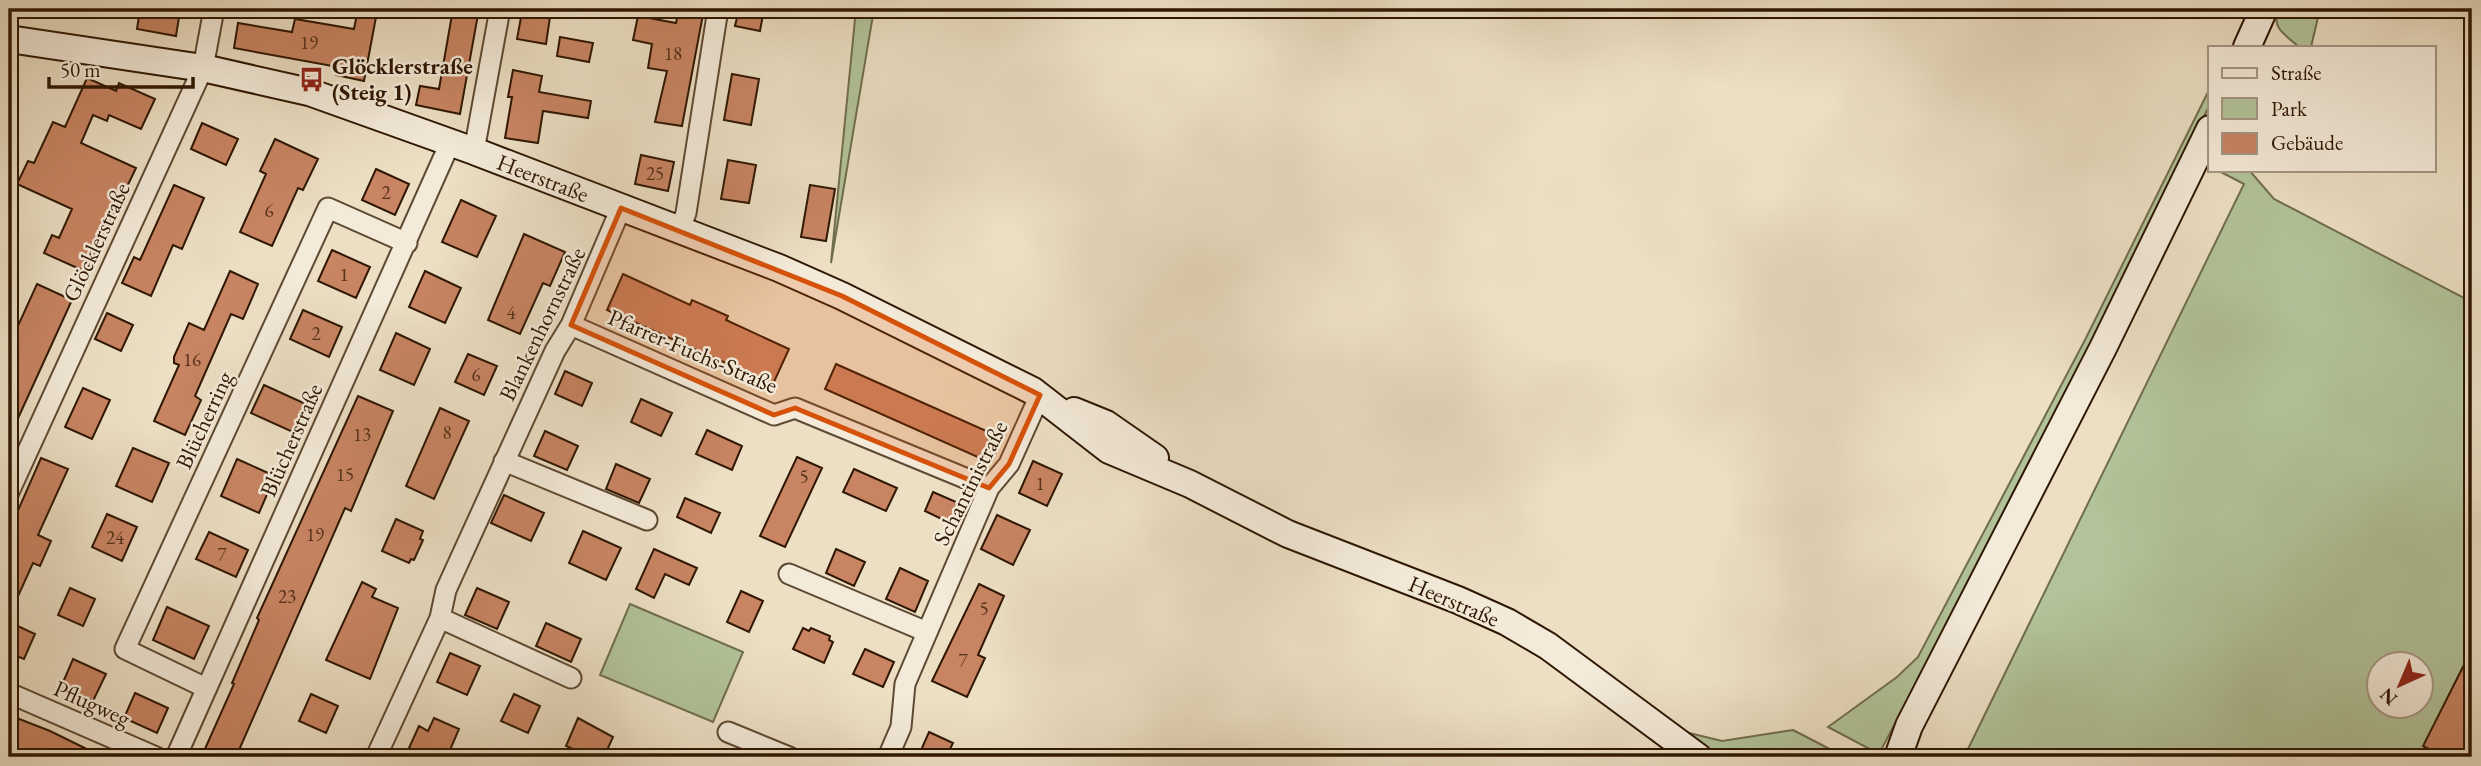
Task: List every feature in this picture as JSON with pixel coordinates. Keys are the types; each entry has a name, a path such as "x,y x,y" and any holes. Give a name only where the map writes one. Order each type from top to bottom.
{"street":[{"name":"Glöcklerstraße","path":"9,492 203,68 214,9"},
{"name":"Blücherstraße","path":"176,757 407,243 462,147 500,9"},
{"path":"680,229 686,213 718,9"},
{"path":"2247,46 2264,9"},
{"name":"Heerstraße","path":"9,39 203,68 340,101 680,229 842,296 1045,398 1109,450 1190,484 1288,534 1458,600 1507,622 1559,653 1698,757"},
{"path":"1898,757 1909,726 2103,348 2208,133"},
{"name":"Blücherring","path":"206,688 125,649 328,208 407,243"},
{"name":"Blankenhornstraße","path":"378,757 440,618 446,590 555,351 571,326 621,208"},
{"name":"Pfarrer-Fuchs-Straße","path":"571,326 774,415 795,408 989,488"},
{"name":"Schantinistraße","path":"888,757 901,727 905,684 989,488 1009,464 1045,398"},
{"path":"504,461 647,520"},
{"path":"789,574 927,632"},
{"path":"440,618 571,678"},
{"name":"Pflugweg","path":"9,693 156,757"},
{"path":"1886,757 1909,726"},
{"path":"728,732 789,757"}],"highlighted area":[{"path":"621,208 842,296 1040,395 1009,464 989,488 795,408 774,415 571,325"}],"green space":[{"path":"856,9 874,9 831,263"},
{"path":"2279,9 2320,9 2311,46 2298,46 2281,31 2276,21"},
{"path":"2208,92 2208,108 2095,342 1879,754 1828,727 1897,677 1918,657 2086,338"},
{"path":"2221,172 2251,172 2274,199 2472,302 2472,757 1980,757 1967,751 2244,184"},
{"path":"630,604 743,652 713,722 600,675"},
{"path":"1793,730 1845,757 1722,757 1685,732 1722,741"}],"building":[{"path":"140,9 180,11 176,36 137,29"},
{"path":"453,9 479,9 460,114 416,105 420,86 439,89"},
{"path":"679,9 704,9 682,126 655,122 667,71 648,68 652,44 633,40 638,16 676,23"},
{"path":"739,9 764,9 760,31 735,26"},
{"path":"522,12 550,17 546,44 517,39"},
{"path":"357,14 376,17 364,81 336,75 338,67 234,48 238,23 292,32 295,19 354,29"},
{"path":"560,37 593,43 589,62 557,56"},
{"path":"513,70 542,76 539,92 591,101 588,118 543,111 538,143 505,138 512,97 508,97"},
{"path":"732,74 759,79 751,125 724,120"},
{"path":"87,78 116,91 119,83 155,99 141,129 109,115 107,121 93,115 81,143 136,168 86,272 44,253 52,235 59,238 72,209 17,184 28,161 34,163 53,122 65,127"},
{"path":"202,123 238,139 226,165 191,149"},
{"path":"275,139 318,159 303,190 298,188 272,246 240,232 266,174 260,171"},
{"path":"641,155 674,162 668,191 635,184"},
{"path":"728,160 756,165 749,203 721,199"},
{"path":"376,169 409,184 395,215 362,200"},
{"path":"174,185 204,198 182,249 173,245 151,296 122,283 134,257 140,260"},
{"path":"810,185 835,189 826,241 801,237"},
{"path":"461,200 496,216 477,257 442,242"},
{"path":"524,234 565,252 550,286 543,283 520,334 488,320"},
{"path":"332,250 370,267 356,298 318,281"},
{"path":"230,271 258,284 243,319 231,314 195,396 201,400 185,435 154,421 179,365 174,363 174,357 189,323 204,330"},
{"path":"425,271 461,288 445,323 409,307"},
{"path":"623,274 690,305 692,300 728,316 726,320 789,349 773,384 607,310"},
{"path":"37,284 72,300 9,438 9,335 13,326 17,328"},
{"path":"303,310 342,327 329,357 290,339"},
{"path":"107,313 133,325 121,351 95,339"},
{"path":"396,333 430,349 414,385 380,370"},
{"path":"468,354 497,366 484,395 455,382"},
{"path":"836,364 1002,438 991,463 825,389"},
{"path":"565,371 592,383 582,406 555,394"},
{"path":"264,385 308,405 295,433 251,413"},
{"path":"83,388 110,400 92,439 65,427"},
{"path":"358,396 393,411 351,511 345,508 236,757 218,757 204,751 234,684 232,683 259,620 257,618"},
{"path":"641,399 672,413 661,436 631,422"},
{"path":"440,408 469,421 434,499 406,486"},
{"path":"707,430 742,446 732,470 696,454"},
{"path":"545,431 578,446 567,470 534,456"},
{"path":"133,448 169,463 152,502 116,486"},
{"path":"797,457 822,468 785,547 760,536"},
{"path":"41,458 68,469 38,535 51,541 40,566 33,563 9,616 9,531"},
{"path":"237,459 275,476 259,513 221,496"},
{"path":"1033,461 1062,474 1047,506 1019,493"},
{"path":"616,464 650,479 639,503 606,489"},
{"path":"854,469 897,488 886,511 843,492"},
{"path":"933,492 963,505 954,525 925,511"},
{"path":"504,495 544,513 531,541 491,523"},
{"path":"685,498 720,513 711,533 677,517"},
{"path":"107,514 137,527 122,561 92,547"},
{"path":"997,515 1030,530 1013,565 981,549"},
{"path":"396,519 423,531 420,539 423,540 414,560 411,559 409,563 382,551"},
{"path":"583,531 621,548 606,580 569,563"},
{"path":"209,532 248,550 236,577 196,559"},
{"path":"654,549 697,568 689,585 665,574 654,598 636,589"},
{"path":"836,549 865,562 854,586 826,573"},
{"path":"900,568 928,581 915,612 886,599"},
{"path":"362,582 376,589 372,597 398,608 370,679 326,660"},
{"path":"979,584 1004,596 978,655 985,658 967,697 932,681"},
{"path":"70,588 95,599 83,626 58,615"},
{"path":"477,588 509,602 497,629 465,615"},
{"path":"741,591 763,601 749,632 727,622"},
{"path":"167,607 209,626 194,659 153,640"},
{"path":"9,622 35,634 24,659 9,653"},
{"path":"546,623 581,639 571,662 536,646"},
{"path":"803,628 809,631 811,628 830,636 829,640 833,642 824,663 793,649"},
{"path":"865,649 894,662 883,687 853,674"},
{"path":"2472,649 2472,757 2444,757 2423,746"},
{"path":"450,653 480,666 467,695 437,682"},
{"path":"73,659 106,674 93,701 61,687"},
{"path":"135,693 168,708 157,733 124,718"},
{"path":"311,694 338,706 326,733 299,721"},
{"path":"514,694 540,706 528,733 501,721"},
{"path":"9,715 50,731 103,757 18,757 9,753"},
{"path":"434,718 459,729 447,757 430,757 409,748 419,726 428,731"},
{"path":"578,718 613,737 604,757 591,757 566,746"},
{"path":"929,732 953,743 946,757 918,757"}],"place":[{"name":"Glöcklerstraße (Steig 1)","path":"312,79"}]}
